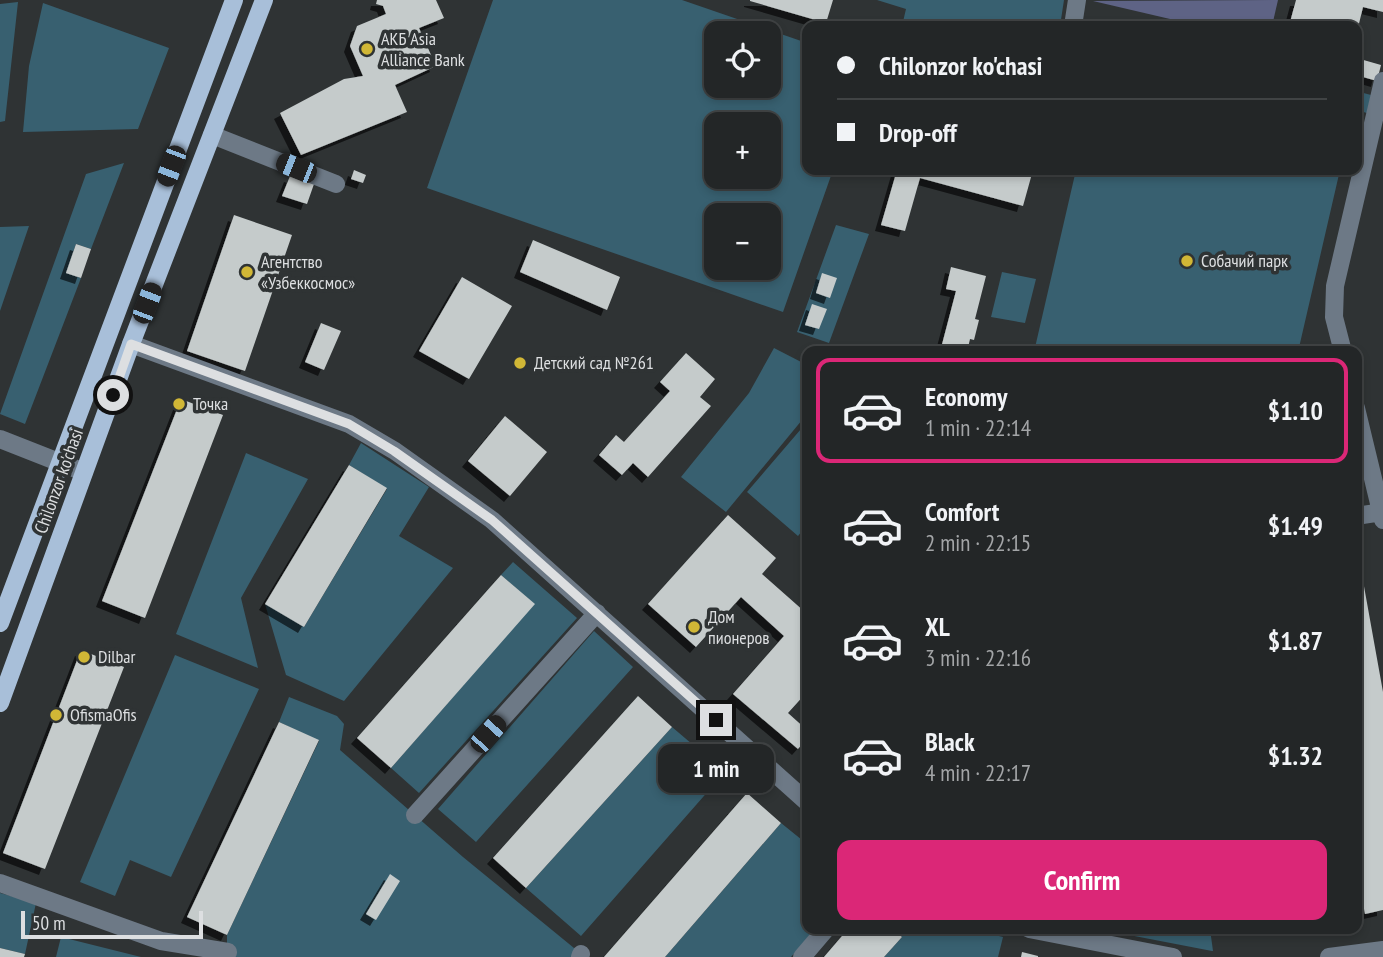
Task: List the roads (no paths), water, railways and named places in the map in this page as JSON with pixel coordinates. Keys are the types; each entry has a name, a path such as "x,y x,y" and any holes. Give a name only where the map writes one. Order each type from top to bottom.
{"main road":[{"name":"Chilonzor ko'chasi","path":"0,623 233,0"},
{"name":"Chilonzor ko'chasi","path":"0,703 131,344 264,0"},
{"path":"107,334 131,344"}],"street":[{"path":"1074,21 1077,0"},
{"path":"1362,171 1383,81"},
{"path":"212,135 336,184"},
{"path":"1341,346 1334,317 1335,286 1361,175"},
{"path":"131,344 300,405 372,437 492,520 802,798"},
{"path":"1362,432 1383,515 1362,516"},
{"path":"0,440 85,472"},
{"path":"415,816 597,613"},
{"path":"0,883 161,941 228,952"},
{"path":"802,957 822,934"},
{"path":"1055,934 1173,957"},
{"path":"1329,957 1383,950"}],"place":[{"name":"АКБ Asia Alliance Bank","path":"367,49"},
{"name":"Собачий парк","path":"1187,261"},
{"name":"Агентство «Узбеккосмос»","path":"247,272"},
{"name":"Детский сад №261","path":"520,363"},
{"name":"Точка","path":"179,404"},
{"name":"Дом пионеров","path":"694,627"},
{"name":"Dilbar","path":"84,657"},
{"name":"OfismaOfis","path":"56,715"}]}
